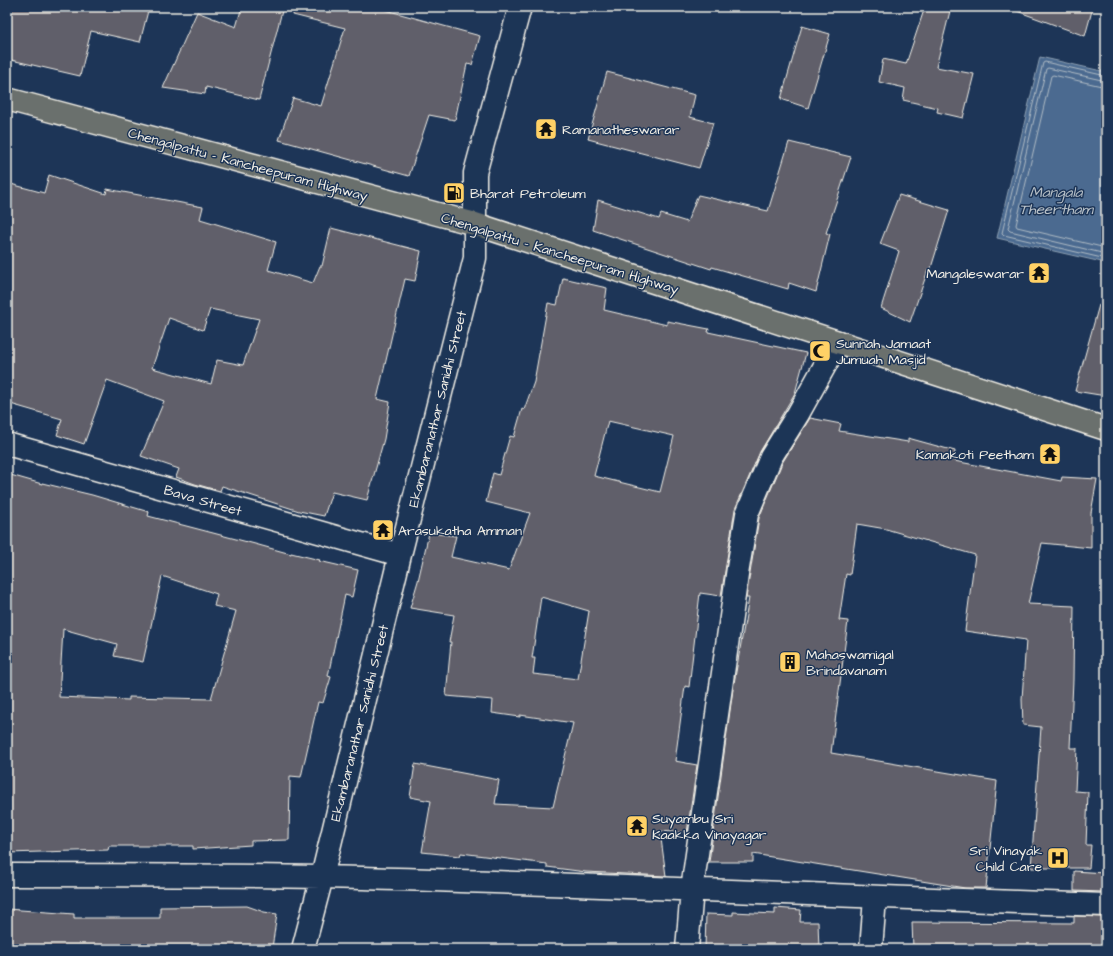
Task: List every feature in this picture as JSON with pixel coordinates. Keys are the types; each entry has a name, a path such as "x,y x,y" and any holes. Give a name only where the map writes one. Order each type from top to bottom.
{"highway":[{"name":"Chengalpattu - Kancheepuram Highway","path":"7,99 475,224 1106,429"}],"street":[{"name":"Ekambaranathar Sanidhi Street","path":"303,949 475,258 475,173 520,7"},
{"path":"687,949 692,889 747,514 771,457 798,414 838,342"},
{"name":"Bava Street","path":"7,444 400,555"},
{"path":"7,875 322,877 692,889 875,898 1106,905"},
{"path":"871,949 875,898"}],"water":[{"name":"Mangala Theertham","path":"1040,57 1106,72 1106,263 997,238"}],"building":[{"path":"7,7 149,7 140,42 91,31 80,76 7,59"},
{"path":"242,7 283,7 259,100 206,87 205,94 163,88 197,12 236,27"},
{"path":"294,7 375,7 480,36 472,65 467,64 455,120 429,115 409,176 279,140 293,98 321,106 345,28 293,15"},
{"path":"925,7 951,7 936,67 974,74 963,118 937,112 938,108 903,100 905,88 879,82 883,59 906,64"},
{"path":"1014,7 1093,7 1085,36 1014,10"},
{"path":"802,26 830,34 808,108 781,99"},
{"path":"607,72 695,95 690,117 713,123 699,168 588,139"},
{"path":"789,142 851,157 826,233 830,234 816,292 789,283 788,289 712,267 711,269 593,230 598,200 659,219 661,214 687,222 698,195 768,211"},
{"path":"49,175 106,194 107,189 203,207 200,219 276,242 268,270 313,283 320,266 322,266 331,228 421,251 415,281 405,279 377,399 390,402 384,439 367,500 332,492 324,516 299,511 222,486 220,491 176,477 179,469 141,456 164,401 107,380 84,444 57,435 62,419 7,403 7,183 44,193","holes":["210,309 259,319 243,365 217,360 211,384 152,368 169,318 203,330"]},
{"path":"899,195 949,210 930,271 928,270 910,322 881,308 899,251 880,244"},
{"path":"563,278 607,288 604,310 667,325 667,321 709,329 708,332 806,353 795,393 760,452 735,509 721,596 700,593 689,687 685,686 675,761 697,765 687,833 660,831 666,876 586,872 547,867 547,864 461,853 460,856 422,852 431,801 410,797 415,764 499,780 495,804 553,807 573,723 520,715 520,717 492,713 493,700 446,696 451,642 449,642 454,615 410,608 429,533 456,536 451,557 509,570 530,513 486,502 493,473 499,475 510,436 514,437 522,409 524,410 534,382 548,303 557,305","holes":["608,421 674,436 660,492 594,476","541,597 589,611 578,679 533,674 535,658 532,658"]},
{"path":"1099,305 1106,306 1106,396 1075,391"},
{"path":"810,418 841,424 839,431 908,442 908,438 955,451 954,461 1061,481 1062,477 1097,479 1091,513 1091,548 1042,543 1028,604 1074,606 1070,748 1077,748 1075,791 1088,792 1086,845 1091,845 1089,868 1031,868 1041,727 1023,725 1022,699 1026,640 965,631 975,555 886,529 857,524 850,575 846,574 839,620 848,621 831,753 997,781 986,888 965,888 753,854 753,862 709,862 733,689 749,598 746,598 759,518 782,463"},
{"path":"7,474 42,484 92,495 149,512 148,516 358,570 352,597 345,595 328,676 331,677 323,703 318,702 301,777 290,776 289,840 251,841 251,845 193,849 193,846 109,846 108,850 7,853","holes":["162,576 217,594 214,606 236,611 211,699 129,697 129,700 59,697 63,629 117,644 114,656 143,662"]},
{"path":"1074,871 1104,873 1104,892 1074,891"},
{"path":"247,906 264,912 277,914 272,948 7,949 7,909 74,914 74,918 160,918 160,907"},
{"path":"775,908 801,910 800,922 818,922 819,949 705,949 706,914 733,915 733,912 775,914"},
{"path":"1074,916 1104,917 1104,924 1106,924 1106,949 913,949 912,922 1074,923"}],"place":[{"name":"Ramanatheswarar","path":"546,129"},
{"name":"Bharat Petroleum","path":"454,193"},
{"name":"Mangaleswarar","path":"1039,273"},
{"name":"Sunnah Jamaat Jumuah Masjid","path":"820,351"},
{"name":"Kamakoti Peetham","path":"1050,454"},
{"name":"Arasukatha Amman","path":"383,530"},
{"name":"Mahaswamigal Brindavanam","path":"790,662"},
{"name":"Suyambu Sri Kaakka Vinayagar","path":"637,826"},
{"name":"Sri Vinayak Child Care","path":"1058,858"}]}
